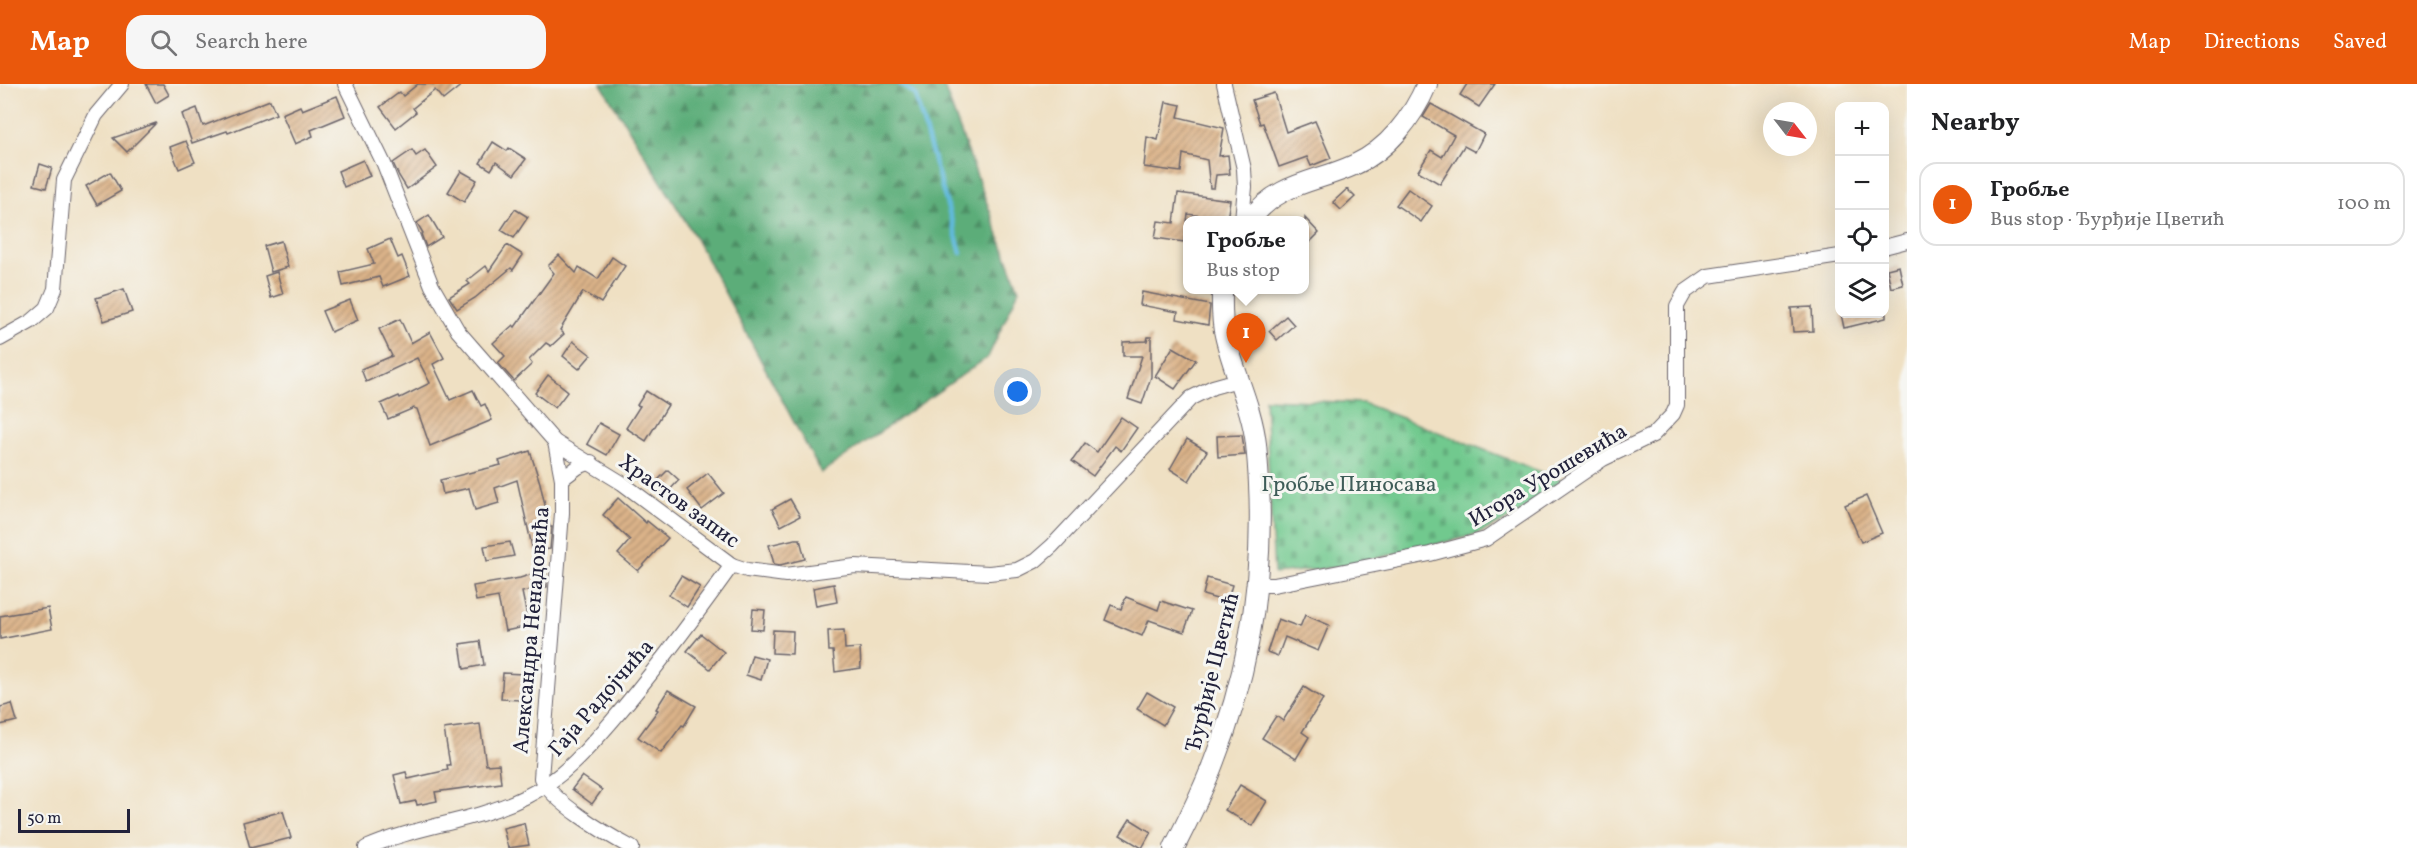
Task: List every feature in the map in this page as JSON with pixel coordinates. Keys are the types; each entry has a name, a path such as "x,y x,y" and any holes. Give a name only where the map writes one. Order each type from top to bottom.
{"street":[{"path":"0,339 32,321 46,308 51,298 55,289 64,180 96,115 122,84"},
{"name":"Храстов запис","path":"345,84 384,164 432,286 458,331 555,442 622,483 732,565 758,572 786,575 855,566 989,573 1017,570 1035,561 1052,546 1191,398 1213,387 1238,380"},
{"path":"1224,84 1244,169 1242,216"},
{"path":"1254,216 1266,202 1293,186 1354,165 1371,156 1393,138 1404,124 1416,107 1427,84"},
{"path":"1889,246 1907,241"},
{"name":"Игора Урошевића","path":"1258,585 1274,585 1398,561 1486,539 1603,459 1653,435 1665,424 1673,414 1678,393 1677,306 1684,292 1695,283 1708,276 1835,257"},
{"name":"Ђурђије Цветић","path":"1174,848 1215,761 1245,657 1258,585 1261,519 1256,442 1224,334 1222,294"},
{"name":"Александра Ненадовића","path":"545,786 541,778 541,759 562,513 562,478 555,442"},
{"path":"562,478 578,467 591,462"},
{"name":"Гаја Радојчића","path":"366,848 410,833 495,810 545,786 566,771 627,703 688,627 732,565"},
{"path":"545,786 592,824 632,848"}],"green space":[{"path":"601,84 943,84 1019,290 988,357 821,473 694,235"},
{"name":"Гробље Пиносава","path":"1265,399 1363,403 1562,480 1515,516 1475,535 1339,567 1274,574"}],"building":[{"path":"146,84 163,84 169,95 156,103"},
{"path":"418,84 463,84 443,100 435,90 413,108 416,112 396,128 380,107 400,92 403,96"},
{"path":"1467,84 1495,84 1479,107 1460,95"},
{"path":"1274,93 1286,132 1315,121 1331,158 1311,166 1307,157 1279,167 1252,100"},
{"path":"337,96 345,116 311,130 313,136 295,144 282,114 300,106 302,110"},
{"path":"270,100 276,114 228,133 227,131 192,143 182,114 197,108 203,126"},
{"path":"1166,102 1181,105 1178,117 1224,128 1219,156 1228,155 1230,174 1216,175 1214,188 1210,188 1207,160 1183,154 1181,172 1144,167 1147,137 1158,140"},
{"path":"1431,104 1484,134 1475,152 1464,146 1440,184 1418,171 1431,150 1442,157 1454,135 1423,117"},
{"path":"156,123 127,152 113,138"},
{"path":"186,141 195,162 179,169 170,147"},
{"path":"493,142 507,151 509,148 526,159 514,175 496,162 491,170 480,163"},
{"path":"412,150 416,156 425,150 437,167 407,189 393,163"},
{"path":"363,160 370,176 344,187 338,171"},
{"path":"40,164 52,168 46,188 34,185"},
{"path":"461,171 477,180 464,202 448,192"},
{"path":"110,172 121,191 97,205 86,186"},
{"path":"1347,189 1355,197 1341,210 1333,202"},
{"path":"1408,189 1432,206 1421,222 1396,205"},
{"path":"1178,193 1230,200 1228,216 1188,214 1183,216 1183,242 1155,238 1158,221 1174,223"},
{"path":"515,209 528,217 514,238 501,230"},
{"path":"429,215 442,237 426,247 421,234 423,233 417,223"},
{"path":"1309,222 1319,233 1309,243"},
{"path":"390,239 398,258 402,256 410,276 383,287 379,277 343,286 340,272 374,264 368,249"},
{"path":"281,241 288,267 271,272 264,246"},
{"path":"507,245 523,255 513,270 511,268 475,298 457,309 449,297 470,284 467,281 486,266 489,271"},
{"path":"559,255 576,273 579,267 598,279 612,257 625,266 601,303 583,292 560,330 564,334 551,346 546,343 529,360 532,364 514,381 498,363 505,356 493,343 513,325 515,327 554,273 548,266"},
{"path":"1899,266 1903,285 1891,288 1889,268"},
{"path":"277,272 283,294 271,298 265,276"},
{"path":"124,289 132,312 104,321 96,298"},
{"path":"1142,292 1210,305 1208,325 1177,319 1178,312 1140,305"},
{"path":"350,300 358,320 331,332 322,311"},
{"path":"1812,307 1813,331 1793,332 1791,308"},
{"path":"1286,316 1294,325 1277,340 1269,331"},
{"path":"1842,318 1886,318 1844,328"},
{"path":"400,319 411,343 430,332 444,358 433,364 450,400 473,390 481,406 485,404 492,420 430,446 417,409 414,408 388,419 381,404 399,396 400,398 430,383 417,358 366,382 361,369 392,356 379,329"},
{"path":"1148,337 1151,337 1151,377 1142,404 1128,399 1142,356 1123,356 1123,342 1147,341"},
{"path":"573,341 591,355 579,369 563,356"},
{"path":"1173,347 1196,360 1175,389 1155,376"},
{"path":"548,375 568,391 555,408 535,393"},
{"path":"646,391 668,405 646,441 626,428 640,406 637,405"},
{"path":"1121,417 1137,428 1121,451 1115,446 1093,476 1072,461 1085,443 1097,452"},
{"path":"599,423 619,434 607,455 587,444"},
{"path":"1242,435 1245,455 1218,457 1217,436"},
{"path":"1187,439 1207,451 1189,481 1170,469"},
{"path":"530,451 550,527 552,527 550,549 533,551 517,480 495,488 499,503 475,510 469,488 443,494 440,480 501,465 499,461"},
{"path":"668,470 679,480 666,494 655,483"},
{"path":"708,473 724,493 702,510 687,490"},
{"path":"1866,496 1882,533 1861,542 1845,505"},
{"path":"618,498 646,523 647,521 668,538 638,571 618,554 630,540 603,515"},
{"path":"790,499 800,516 781,526 772,509"},
{"path":"800,539 805,559 780,565 774,564 769,545"},
{"path":"510,542 514,556 487,561 484,546"},
{"path":"546,570 547,587 522,592 529,626 505,631 498,597 476,601 473,586 520,578"},
{"path":"681,576 700,587 687,607 669,595"},
{"path":"1207,578 1232,585 1227,602 1203,595"},
{"path":"834,584 837,602 816,606 813,588"},
{"path":"1126,597 1158,610 1161,601 1192,611 1184,632 1149,620 1142,636 1105,620 1111,605 1121,609"},
{"path":"48,608 52,629 0,639 0,616"},
{"path":"753,609 765,610 763,630 751,629"},
{"path":"1305,615 1329,625 1318,651 1285,637 1278,656 1267,652 1278,619 1300,627"},
{"path":"773,630 793,631 792,654 772,653"},
{"path":"844,630 845,649 860,648 861,668 835,672 833,651 829,651 828,631"},
{"path":"701,634 724,652 710,669 687,651"},
{"path":"480,641 484,665 464,669 460,644"},
{"path":"752,655 767,659 761,680 746,675"},
{"path":"503,673 522,674 520,700 501,699"},
{"path":"1304,687 1323,699 1302,732 1309,737 1296,759 1262,738 1276,716 1283,721"},
{"path":"668,690 696,706 684,726 682,725 661,753 638,737 658,710 656,709"},
{"path":"1147,692 1173,707 1163,725 1137,709"},
{"path":"12,704 17,721 0,725 0,707"},
{"path":"480,724 486,765 499,764 501,783 435,792 437,801 417,805 416,801 401,804 394,775 406,772 408,779 448,770 447,765 450,765 444,729"},
{"path":"582,776 602,790 592,804 572,789"},
{"path":"1240,785 1267,801 1252,826 1225,810"},
{"path":"283,811 291,838 250,848 243,822"},
{"path":"1130,819 1151,832 1142,848 1120,835"},
{"path":"524,823 529,845 508,848 503,828"}],"waterway":[{"path":"900,84 915,95 961,253"}],"place":[{"name":"Гробље","path":"1246,363"}]}
